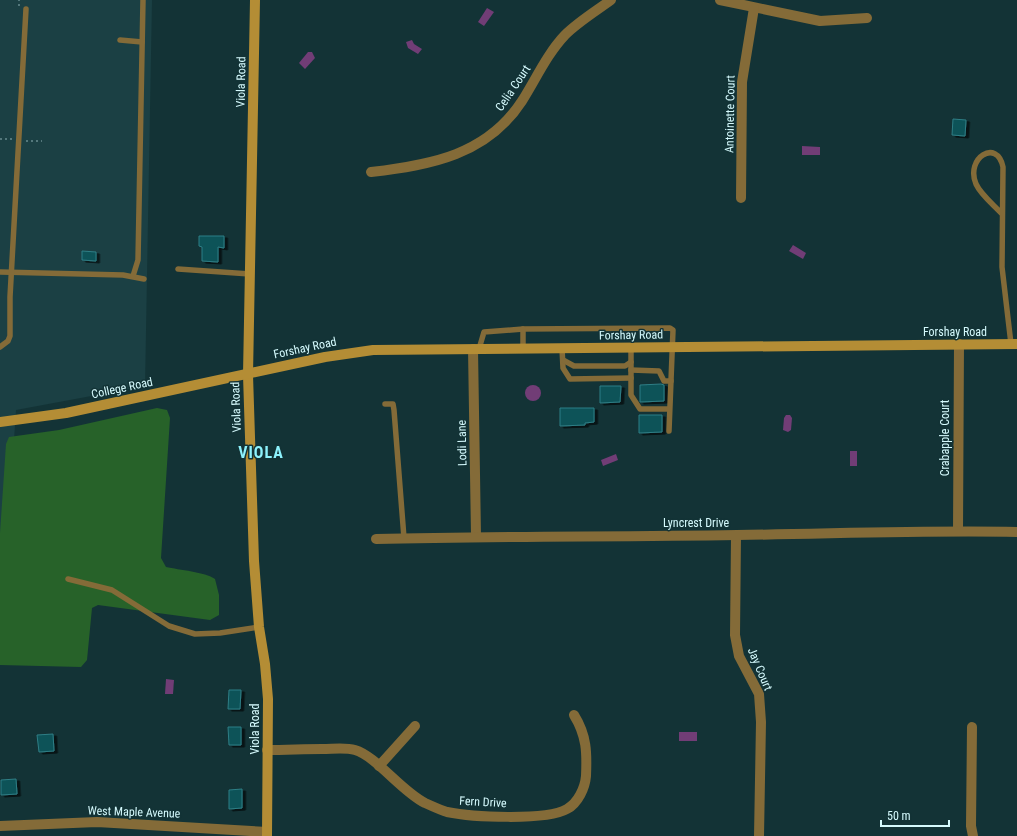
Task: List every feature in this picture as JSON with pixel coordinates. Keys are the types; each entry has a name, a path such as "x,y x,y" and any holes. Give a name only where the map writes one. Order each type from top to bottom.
{"street":[{"name":"Viola Road","path":"255,0 248,375 254,561 259,627 265,664 268,699 267,834"},
{"name":"Celia Court","path":"371,172 404,168 433,162 479,144 502,126 517,108 565,35 611,0"},
{"path":"720,0 820,21 866,18"},
{"name":"Antoinette Court","path":"742,198 742,82 754,8"},
{"name":"Crabapple Court","path":"958,344 958,531"},
{"name":"Forshay Road","path":"248,375 351,352 476,349 1014,344"},
{"name":"Lodi Lane","path":"476,349 476,536"},
{"name":"College Road","path":"0,422 66,413 248,375"},
{"name":"Lyncrest Drive","path":"376,539 476,536 736,536 958,531 1017,532"},
{"name":"Jay Court","path":"736,536 735,636 739,656 759,694 761,722 759,836"},
{"name":"Fern Drive","path":"268,750 355,750 365,755 379,766 402,788 424,802 445,812 467,816 557,813 568,809 576,801 584,788 586,777 586,743 582,728 574,715"},
{"path":"379,766 415,726"},
{"path":"972,727 971,826 973,836"},
{"name":"West Maple Avenue","path":"0,826 97,822 267,834"}],"lane":[{"path":"133,276 138,260 143,0"},
{"path":"0,346 8,341 10,336 26,9"},
{"path":"120,40 142,42"},
{"path":"1002,214 976,182 975,162 987,153 994,153 1002,161 1004,174 1002,267 1014,344"},
{"path":"178,269 250,274"},
{"path":"0,272 133,276 144,279"},
{"path":"476,349 484,332 523,329 670,328 673,330 674,347 669,409 669,430"},
{"path":"523,329 523,349"},
{"path":"562,348 563,368 570,379 631,378"},
{"path":"631,348 631,395 640,409 669,409"},
{"path":"563,360 574,366 625,366 631,362"},
{"path":"631,370 659,371 664,381 671,381"},
{"path":"385,404 393,404 395,415 404,538"},
{"path":"68,579 112,590 169,626 196,634 220,633 259,627"}],"shaded area":[{"path":"0,0 152,0 145,386 16,410 2,621 0,621"},
{"path":"487,8 494,12 484,26 478,22"},
{"path":"412,40 414,44 422,49 418,54 408,48 406,42"},
{"path":"308,52 312,52 315,58 305,69 299,63"},
{"path":"802,146 820,147 820,155 802,155"},
{"path":"793,245 806,253 803,259 789,251"},
{"path":"533,385 540,390 541,393 536,400 533,401 526,396 525,393 530,386"},
{"path":"786,415 790,415 792,418 791,430 788,432 783,430 784,418"},
{"path":"850,451 857,451 857,466 850,466"},
{"path":"616,454 618,460 603,466 601,460"},
{"path":"166,679 174,680 173,694 165,694"},
{"path":"679,732 697,732 697,741 679,741"}],"green space":[{"path":"157,408 167,410 170,418 161,558 166,567 199,573 215,579 219,595 219,615 210,620 98,605 92,608 87,660 81,667 0,665 0,533 6,444 9,437 59,430"}],"building":[{"path":"953,119 966,120 965,136 952,135"},
{"path":"199,236 224,236 224,248 218,247 218,262 202,261 202,247 199,246"},
{"path":"82,251 96,252 96,261 82,260"},
{"path":"640,385 664,385 664,401 640,402"},
{"path":"600,386 621,386 620,402 600,403"},
{"path":"560,408 594,408 594,422 585,423 585,425 560,426"},
{"path":"639,415 662,415 662,432 639,433"},
{"path":"229,690 241,690 240,709 228,709"},
{"path":"228,727 241,727 241,745 229,745"},
{"path":"53,734 54,751 39,752 37,735"},
{"path":"16,779 17,794 1,795 1,780"},
{"path":"242,789 242,808 229,809 229,790"}],"district":[{"name":"VIOLA","path":"261,452"}]}
